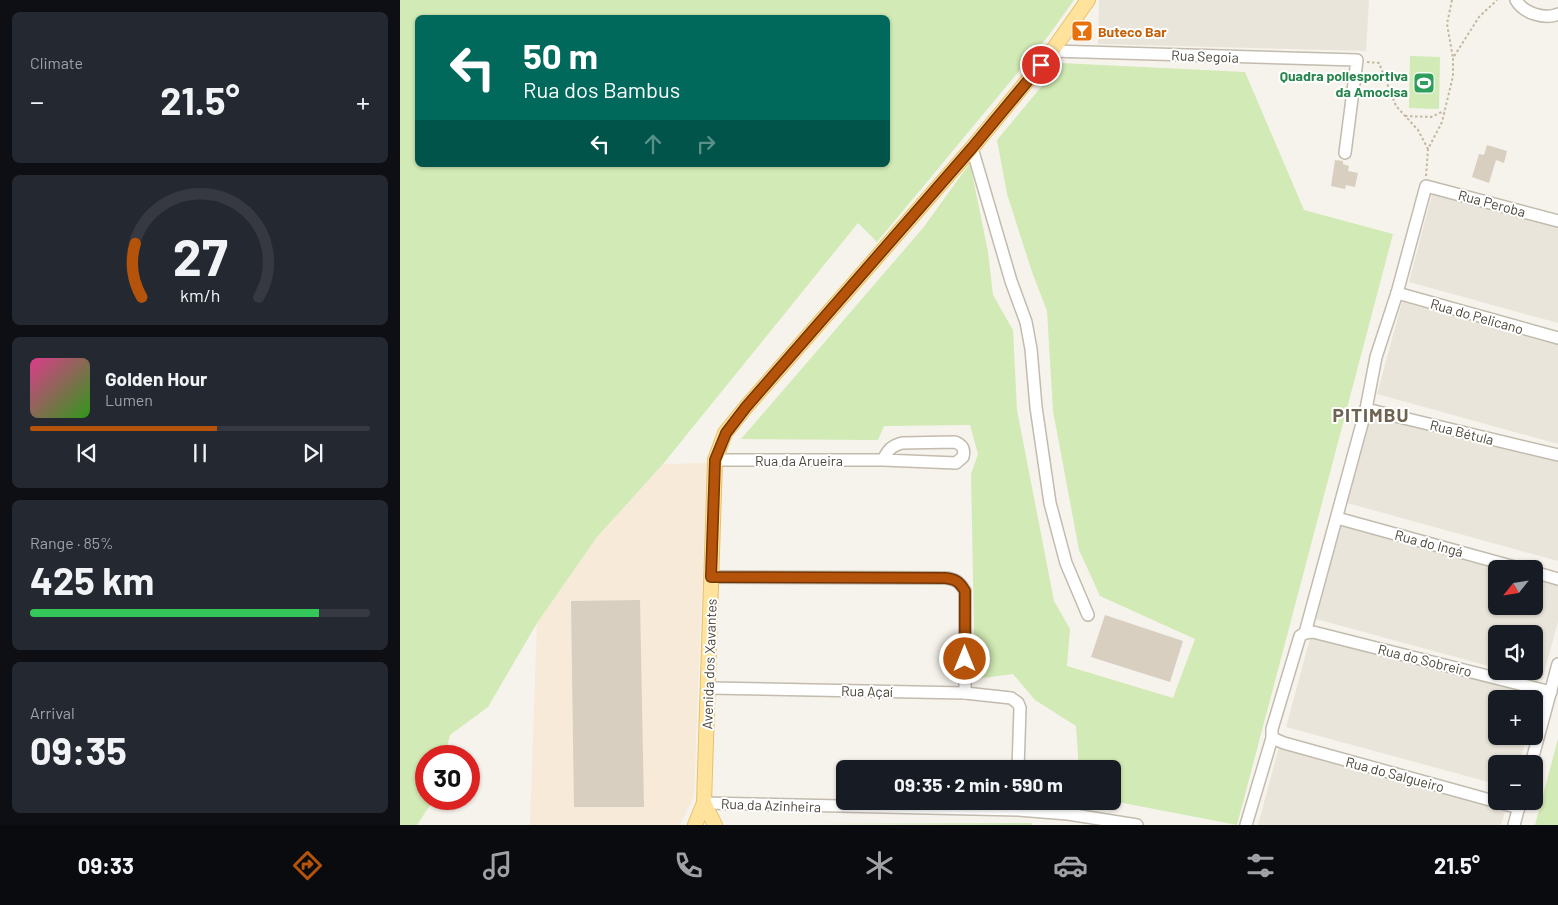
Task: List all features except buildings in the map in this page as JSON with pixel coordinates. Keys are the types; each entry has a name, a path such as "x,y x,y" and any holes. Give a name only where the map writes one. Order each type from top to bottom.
{"main road":[{"name":"Avenida dos Xavantes","path":"695,825 704,803 715,460 726,433 746,407 972,148 1052,51 1088,0"},
{"name":"Avenida dos Xavantes","path":"704,803 715,825"}],"street":[{"path":"1516,0 1526,10 1549,17 1558,14"},
{"name":"Rua Segoia","path":"1052,51 1358,60"},
{"path":"1345,153 1358,60"},
{"path":"972,148 1011,281 1026,322 1050,503 1066,563 1088,615"},
{"path":"1246,825 1272,738 1272,729 1303,634 1337,518 1366,409 1376,357 1397,294 1426,186"},
{"name":"Rua Peroba","path":"1426,186 1558,221"},
{"name":"Rua do Pelicano","path":"1397,294 1558,338"},
{"name":"Rua Bétula","path":"1366,409 1558,455"},
{"name":"Rua da Arueira","path":"715,460 956,462 963,457 963,448 956,442 902,442 889,448 883,460"},
{"name":"Rua do Ingá","path":"1337,518 1489,560"},
{"path":"1543,575 1558,579"},
{"path":"711,577 945,578 956,580 965,591 965,693"},
{"name":"Rua do Sobreiro","path":"1303,634 1313,632 1550,692"},
{"path":"1533,755 1558,664"},
{"name":"Rua Açaí","path":"709,688 965,693 1011,698 1018,703 1020,708 1018,760"},
{"name":"Rua do Salgueiro","path":"1272,738 1284,743 1488,797"},
{"name":"Rua da Azinheira","path":"704,803 836,804"},
{"name":"Rua da Azinheira","path":"1043,810 1138,825"},
{"path":"1514,825 1518,810"}],"path":[{"path":"1426,186 1428,149 1442,122 1453,76 1453,58 1447,24 1452,0"},
{"path":"1453,58 1479,17 1497,0"},
{"path":"1358,60 1379,63 1396,106 1418,130 1428,149"},
{"path":"1405,116 1430,117 1445,110"}],"shaded area":[{"path":"1099,0 1369,0 1366,51 1098,44"},
{"path":"1433,190 1558,224 1558,323 1409,282"},
{"path":"1402,302 1558,345 1558,444 1377,394"},
{"path":"1372,411 1558,462 1558,561 1347,503"},
{"path":"708,463 694,797 680,825 530,825 537,623 597,537 663,464"},
{"path":"1340,526 1488,567 1488,615 1543,615 1543,582 1558,586 1558,622 1543,676 1543,625 1488,625 1488,666 1316,619"},
{"path":"1311,635 1516,690 1488,690 1488,745 1524,745 1522,755 1488,755 1488,782 1286,727"},
{"path":"1279,747 1488,803 1488,810 1505,810 1501,825 1258,825"}],"green space":[{"path":"400,0 1074,0 1049,35 877,242 858,223 663,464 597,537 537,623 488,707 450,735 448,745 415,745 415,810 427,810 417,825 400,825"},
{"name":"Quadra poliesportiva da Amocisa","path":"1410,56 1440,57 1439,109 1409,108"},
{"path":"1061,63 1245,72 1304,210 1393,234 1237,825 1121,803 1121,760 1078,760 1076,726 1035,700 1013,674 975,679 971,474 978,454 970,425 884,426 878,440 741,439 923,228 970,163 988,252 993,295 1013,330 1017,410 1054,601 1070,629 1067,666 1173,698 1195,639 1100,596 1079,550 1053,411 1047,311 1032,272 1007,194 997,140"},
{"path":"1558,739 1558,825 1535,825 1539,810 1543,810 1543,795"},
{"path":"1032,823 1032,825 802,824"}],"place":[{"name":"Buteco Bar","path":"1082,31"},
{"name":"Quadra poliesportiva da Amocisa","path":"1424,83"}],"district":[{"name":"PITIMBU","path":"1371,414"}],"route":[{"path":"965,659 965,591 956,580 945,578 711,577 715,460 726,433 746,407 972,148 1041,65"}]}
